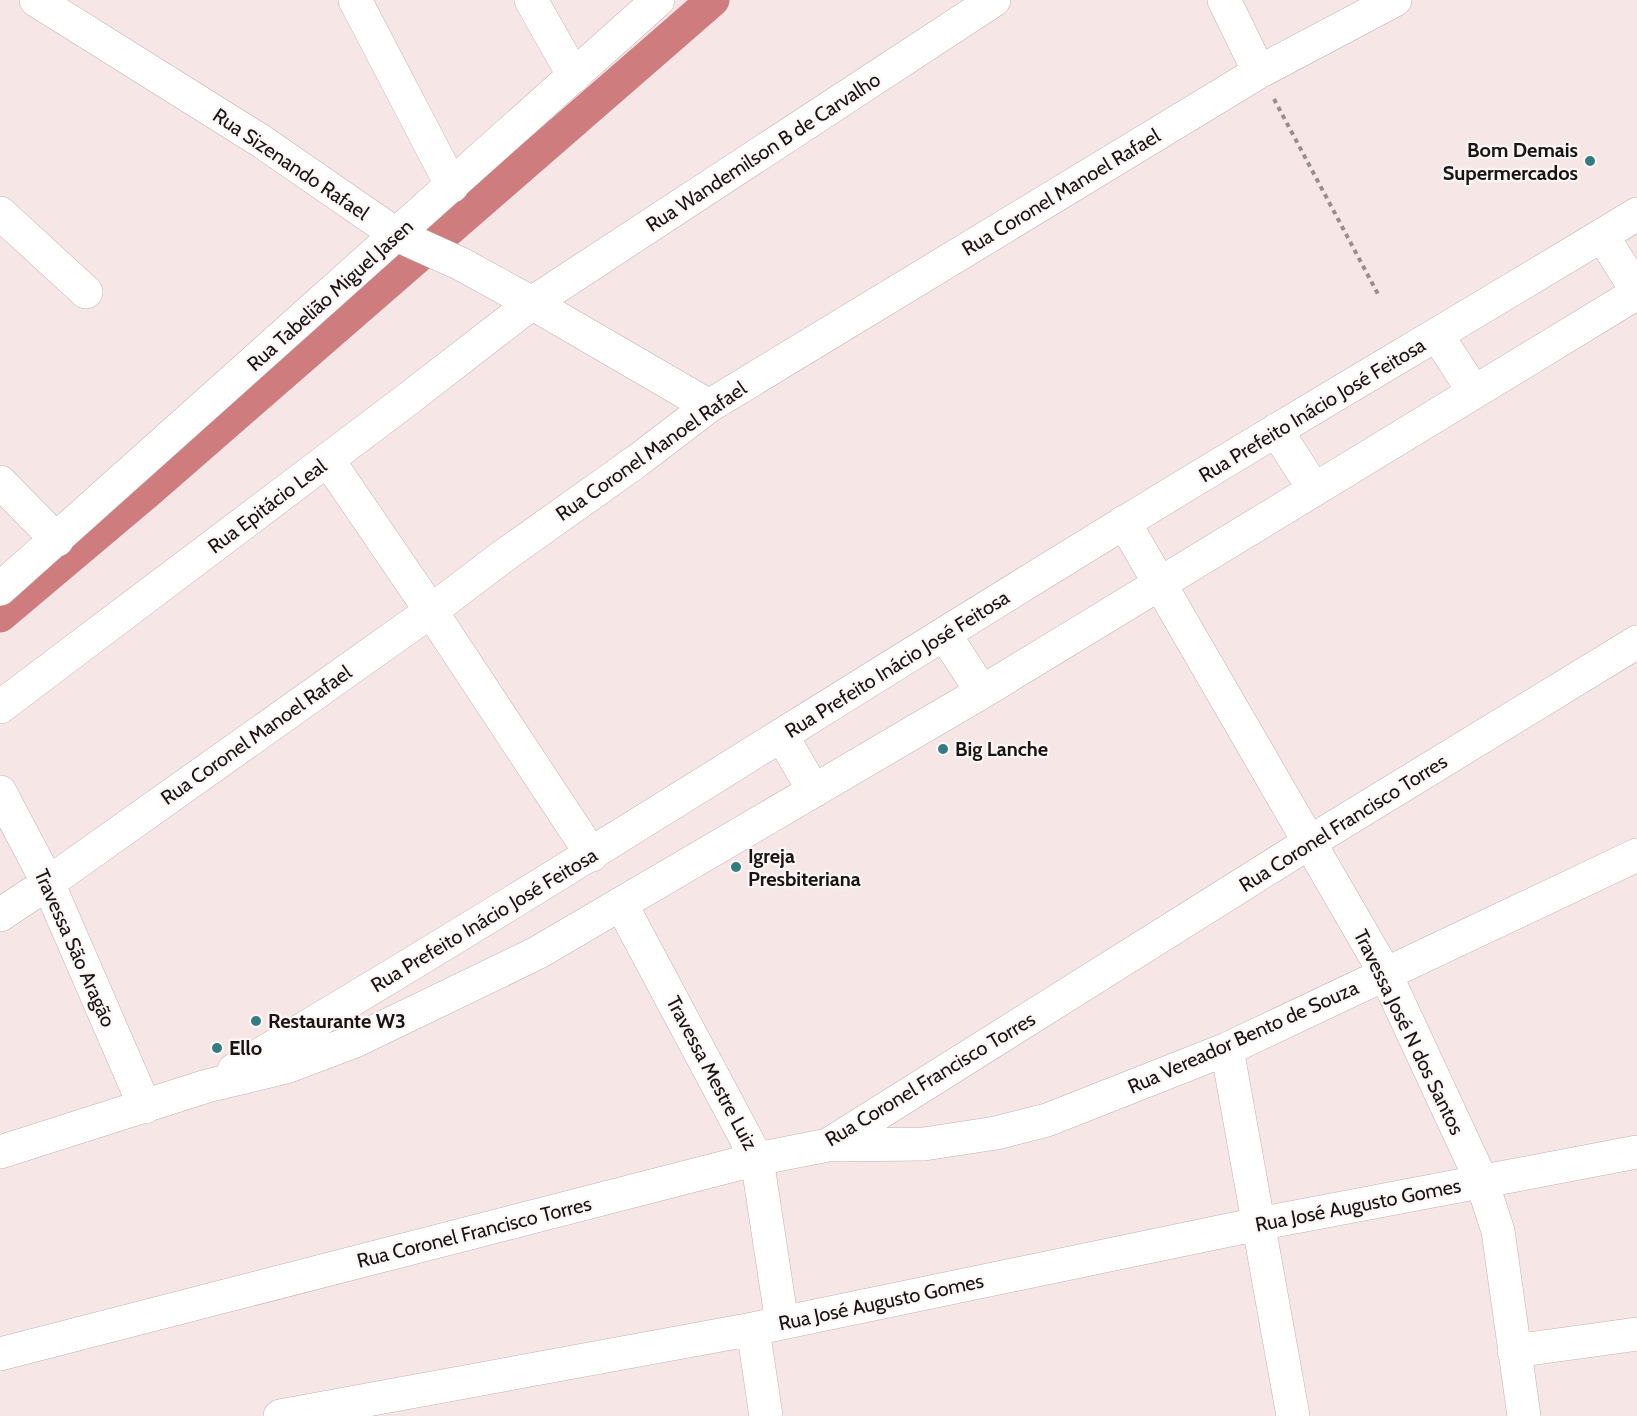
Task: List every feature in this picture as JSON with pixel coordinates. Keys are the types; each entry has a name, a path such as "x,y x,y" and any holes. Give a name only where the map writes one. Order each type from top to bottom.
{"street":[{"path":"355,0 452,186"},
{"path":"531,0 574,76"},
{"name":"Rua Tabelião Miguel Jasen","path":"0,589 658,0"},
{"name":"Rua Wandemilson B de Carvalho","path":"532,303 994,0"},
{"path":"1224,0 1259,72"},
{"name":"Rua Coronel Manoel Rafael","path":"0,915 431,611 709,406 1259,72 1395,0"},
{"name":"Rua Sizenando Rafael","path":"42,1 261,141 397,235 461,264 709,406"},
{"path":"0,213 86,292"},
{"name":"Rua Prefeito Inácio José Feitosa","path":"207,1086 591,855 1125,522 1637,214"},
{"path":"1602,235 1637,292"},
{"name":"Rua Prefeito Inácio José Feitosa","path":"207,1086 286,1067 355,1041 537,953 982,692 1637,292"},
{"name":"Rua Epitácio Leal","path":"0,707 532,303"},
{"path":"1437,335 1474,392"},
{"path":"1276,430 1314,489"},
{"path":"328,460 431,611 591,855"},
{"path":"0,482 57,540"},
{"name":"Travessa José N dos Santos","path":"1125,522 1385,973 1482,1182 1498,1232 1524,1416"},
{"path":"945,635 982,692"},
{"name":"Rua Coronel Francisco Torres","path":"0,1354 757,1159 828,1145 1310,842 1637,642"},
{"path":"782,736 814,791"},
{"name":"Travessa São Aragão","path":"0,792 48,883 145,1107"},
{"name":"Rua Vereador Bento de Souza","path":"828,1145 924,1144 996,1133 1047,1120 1227,1049 1637,855"},
{"name":"Travessa Mestre Luiz","path":"621,904 757,1159 767,1326 766,1416"},
{"path":"1227,1049 1293,1416"},
{"path":"0,1152 207,1086"},
{"name":"Rua José Augusto Gomes","path":"280,1416 767,1326 1258,1224 1637,1152"},
{"path":"1515,1351 1637,1334"}],"path":[{"path":"1259,72 1379,296"}],"waterway":[{"path":"0,616 145,494 713,0"}],"place":[{"name":"Bom Demais Supermercados","path":"1590,161"},
{"name":"Big Lanche","path":"943,749"},
{"name":"Igreja Presbiteriana","path":"736,867"},
{"name":"Restaurante W3","path":"256,1021"},
{"name":"Ello","path":"217,1048"}]}
